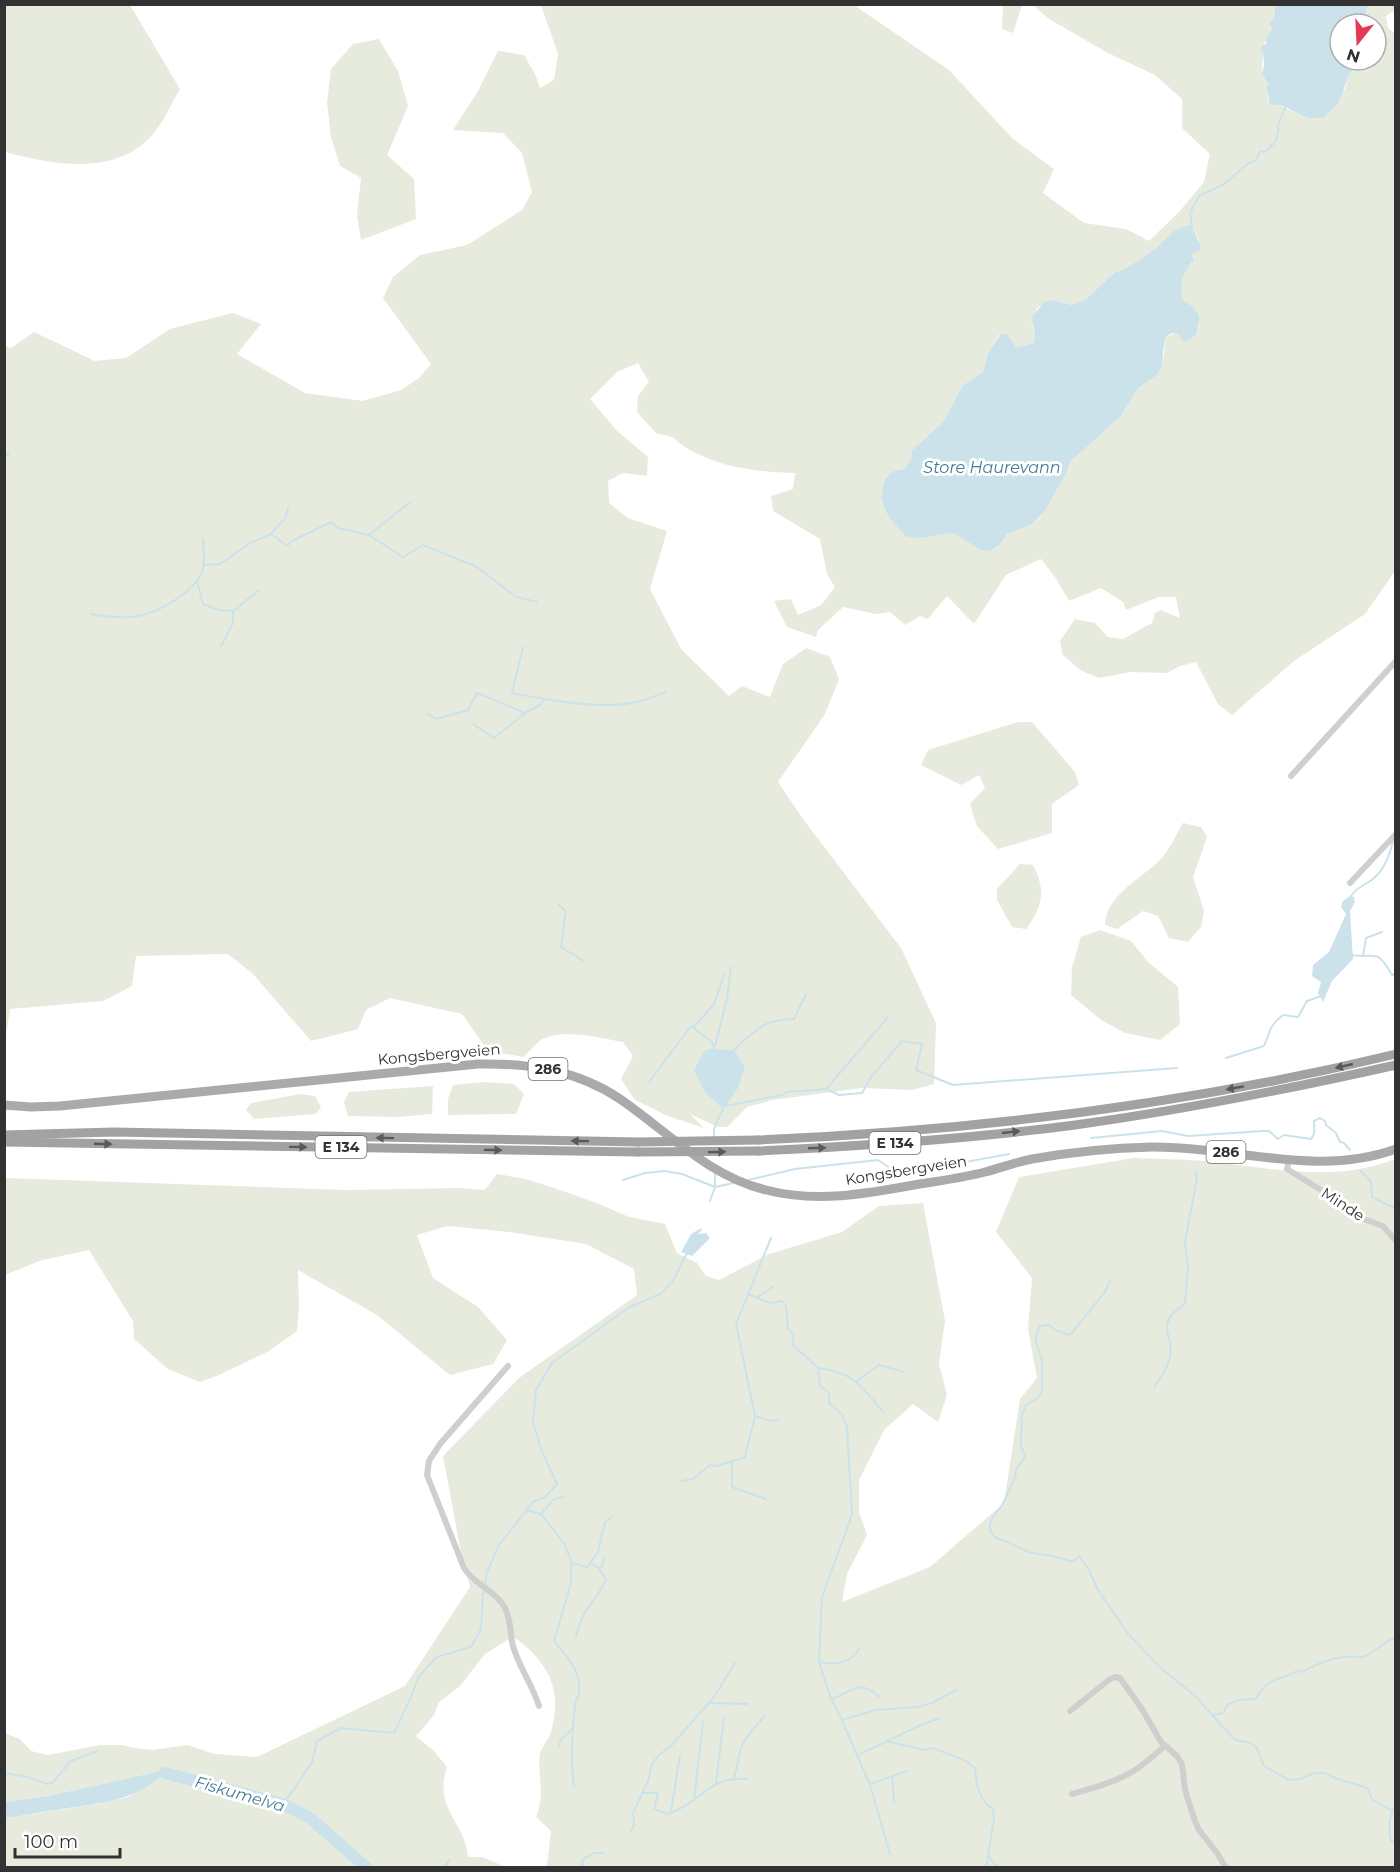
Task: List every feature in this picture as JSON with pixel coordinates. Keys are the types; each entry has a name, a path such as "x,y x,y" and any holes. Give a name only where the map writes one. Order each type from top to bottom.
{"highway":[{"name":"E 134","path":"4,1136 114,1132 638,1142 758,1140 916,1131 1072,1114 1237,1088 1395,1054"},
{"name":"E 134","path":"4,1142 638,1152 758,1151 901,1143 1073,1125 1214,1103 1395,1065"}],"main road":[{"name":"Kongsbergveien","path":"4,1105 60,1106 507,1063 540,1066 573,1075 596,1085 639,1113 710,1167 744,1183 784,1194 819,1197 862,1194 971,1175 1055,1155 1153,1147 1183,1148 1288,1164"},
{"name":"286","path":"1288,1164 1369,1157 1395,1149"}],"street":[{"path":"1291,776 1395,661"},
{"path":"1350,883 1395,834"},
{"name":"Minde","path":"1288,1164 1360,1218 1383,1226 1395,1241"},
{"path":"508,1366 440,1444 429,1461 427,1475 464,1568 473,1580 496,1596 504,1606 509,1618 516,1654 539,1706"},
{"path":"1070,1712 1110,1679 1118,1677 1134,1696 1155,1734 1178,1756 1182,1764 1185,1790 1199,1830 1226,1868"},
{"path":"1072,1794 1123,1777 1165,1746"}],"shaded area":[{"path":"4,5 130,5 180,89 157,129 142,145 125,155 106,161 86,164 66,163 5,152"},
{"path":"541,5 854,5 949,70 1012,138 1054,169 1043,193 1084,223 1126,229 1149,241 1180,211 1204,182 1210,154 1182,128 1182,99 1155,75 1108,53 1049,19 1033,5 1277,5 1275,16 1269,24 1272,29 1261,51 1263,52 1262,74 1268,84 1266,88 1268,100 1307,118 1345,89 1352,72 1388,72 1388,28 1396,34 1395,571 1365,614 1294,661 1232,715 1218,704 1196,662 1180,666 1167,673 1131,672 1099,678 1080,670 1062,654 1060,641 1075,619 1095,623 1108,637 1123,639 1152,623 1155,613 1161,610 1180,618 1176,597 1159,597 1126,610 1123,602 1101,588 1069,601 1041,559 1006,575 974,624 947,596 928,619 920,616 905,625 890,612 876,614 843,607 818,630 816,637 787,627 774,601 791,599 798,615 821,605 835,587 827,574 820,539 773,511 771,496 793,489 795,473 768,472 728,465 702,456 673,438 657,434 637,412 638,396 649,382 638,363 617,372 590,399 617,431 648,457 647,476 623,473 608,481 609,503 628,518 667,531 650,589 681,649 729,696 742,686 770,697 783,664 806,648 830,657 839,679 825,714 778,782 803,819 901,948 936,1023 934,1084 912,1090 862,1088 773,1100 747,1107 727,1127 718,1127 690,1114 704,1128 665,1115 634,1099 621,1079 633,1056 623,1042 571,1034 550,1036 541,1040 524,1057 488,1051 462,1014 390,998 366,1010 358,1029 311,1041 253,974 228,954 136,956 132,986 103,1001 10,1009 5,1043 5,346 11,348 34,332 95,361 126,358 170,329 233,313 261,324 237,354 305,393 363,401 401,390 419,378 431,364 383,298 393,277 420,255 467,245 522,210 532,192 522,153 503,133 453,130 478,91 498,51 524,55 540,88 554,80 558,54","holes":["1192,226 1199,240 1191,254 1192,263 1184,275 1182,289 1183,300 1194,311 1197,319 1197,334 1189,340 1175,333 1166,337 1162,367 1156,376 1138,388 1121,416 1070,462 1054,495 1033,524 1009,533 994,549 973,545 953,533 921,538 906,536 888,516 884,507 881,497 885,479 893,471 906,467 911,459 912,450 943,422 963,385 983,372 988,352 1000,334 1008,337 1016,347 1034,343 1035,331 1031,320 1038,307 1054,300 1072,305 1085,300 1115,272 1125,269 1155,249 1171,234"]},
{"path":"1003,5 1022,5 1013,33 1002,29"},
{"path":"1368,5 1395,5 1395,10 1388,15 1388,12 1366,12"},
{"path":"379,39 398,71 408,106 387,155 414,179 416,219 361,240 357,215 361,178 340,166 331,137 327,103 331,69 353,44"},
{"path":"1018,722 1032,722 1075,772 1079,785 1052,804 1052,833 998,849 977,826 970,804 985,788 979,775 961,785 921,765 928,750"},
{"path":"1183,823 1201,827 1207,837 1193,877 1204,911 1201,927 1188,942 1169,938 1158,916 1143,911 1117,929 1105,925 1111,905 1126,888 1161,859"},
{"path":"1020,864 1033,865 1041,890 1039,906 1026,929 1012,927 997,900 997,889"},
{"path":"1100,930 1131,941 1148,962 1178,987 1180,1024 1160,1040 1125,1033 1101,1020 1071,995 1072,967 1081,937"},
{"path":"485,1082 514,1084 524,1094 516,1114 448,1115 448,1099 453,1085"},
{"path":"433,1086 432,1114 398,1117 348,1116 344,1102 349,1092"},
{"path":"300,1094 315,1096 321,1107 316,1114 254,1119 246,1110 251,1103"},
{"path":"1134,1158 1194,1160 1300,1172 1348,1171 1372,1167 1395,1159 1395,1867 544,1867 547,1865 551,1831 536,1817 541,1792 539,1762 541,1750 549,1738 554,1720 555,1698 550,1679 539,1660 522,1643 512,1637 485,1654 460,1686 439,1702 434,1715 416,1736 434,1751 447,1767 444,1794 466,1845 468,1857 482,1857 506,1867 5,1867 5,1818 128,1797 165,1773 165,1770 48,1796 5,1802 5,1733 20,1739 31,1751 48,1755 100,1745 122,1745 153,1750 187,1745 215,1754 257,1757 405,1686 470,1587 462,1558 443,1456 519,1378 637,1295 634,1269 586,1244 509,1232 448,1226 417,1235 433,1278 478,1307 507,1340 493,1364 450,1375 377,1315 298,1270 297,1331 269,1351 200,1382 168,1369 134,1339 133,1321 89,1250 42,1260 5,1275 5,1178 346,1190 460,1188 485,1190 497,1174 526,1179 560,1190 629,1217 665,1224 677,1253 697,1263 706,1276 719,1280 769,1254 842,1232 879,1206 923,1203 945,1321 939,1364 947,1395 938,1422 913,1404 884,1430 859,1480 859,1512 867,1535 847,1574 842,1602 930,1567 1004,1503 1020,1399 1037,1378 1028,1329 1032,1278 996,1232 1019,1177"}],"water":[{"path":"1368,5 1366,12 1328,12 1328,72 1352,72 1338,104 1323,118 1307,118 1283,106 1270,104 1266,88 1268,84 1262,74 1263,52 1260,51 1267,42 1265,40 1272,29 1269,24 1275,16 1275,6"},
{"name":"Store Haurevann","path":"1192,226 1201,247 1199,251 1191,254 1194,260 1185,273 1181,288 1183,300 1193,307 1199,316 1197,334 1183,341 1178,334 1172,333 1166,337 1162,367 1156,376 1138,388 1121,416 1070,462 1046,509 1033,524 1007,534 999,545 990,551 981,550 953,533 921,538 906,537 888,516 884,507 881,497 885,479 893,471 906,467 911,459 912,450 943,422 963,385 983,372 988,352 1001,334 1007,334 1016,347 1034,343 1035,331 1031,318 1044,302 1054,300 1072,305 1085,300 1115,272 1125,269 1155,249 1174,231"},
{"path":"1350,896 1354,897 1355,902 1350,911 1353,959 1332,981 1323,1002 1318,993 1321,982 1312,976 1313,965 1329,952 1346,914 1341,907 1343,901"},
{"path":"709,1049 734,1050 745,1067 738,1088 723,1109 704,1091 694,1071 703,1052"},
{"path":"701,1228 698,1234 706,1233 710,1238 692,1256 681,1252 691,1234"},
{"path":"165,1770 165,1773 153,1783 114,1800 5,1818 5,1802 48,1796"}],"waterway":[{"path":"1192,226 1190,213 1199,196 1224,184 1256,160 1260,151 1265,152 1276,141 1279,129 1277,128 1286,105"},
{"path":"4,458 9,453"},
{"path":"369,535 409,503"},
{"path":"271,534 286,517 288,507"},
{"path":"204,565 220,564 250,543 271,534 287,546 292,541 331,522 338,528 369,535 403,557 423,545 477,567 516,597 537,602"},
{"path":"91,614 117,617 143,615 177,599 192,586 202,572 203,539"},
{"path":"197,581 203,604 219,610 233,611 258,591"},
{"path":"221,646 233,623 233,611"},
{"path":"523,647 512,693 549,700 611,705 639,701 666,692"},
{"path":"428,714 436,719 468,710 477,693 525,713 540,705 545,699"},
{"path":"473,724 494,738 524,714"},
{"path":"1351,896 1380,871 1393,841"},
{"path":"558,904 566,911 561,947 584,961"},
{"path":"1363,956 1366,938 1382,932"},
{"path":"1352,955 1379,957 1392,975 1396,973"},
{"path":"715,1046 727,999 731,967"},
{"path":"714,1049 712,1042 693,1028 714,1004 724,975"},
{"path":"734,1050 761,1027 775,1021 794,1019 806,994"},
{"path":"1226,1058 1264,1046 1276,1021 1283,1015 1298,1017 1307,1001 1321,996"},
{"path":"826,1089 888,1017"},
{"path":"649,1082 691,1026 693,1028"},
{"path":"725,1106 782,1095 787,1092 826,1089 839,1095 862,1093 871,1077 902,1041 922,1044 916,1070 953,1085 1177,1068"},
{"path":"714,1137 714,1129 723,1109"},
{"path":"1091,1138 1162,1131 1188,1136 1269,1131 1278,1139 1284,1135 1311,1139 1314,1133 1314,1121 1320,1118 1336,1133 1340,1142 1350,1150"},
{"path":"748,1180 795,1169 878,1160 891,1169 960,1163 1009,1154"},
{"path":"1360,1170 1371,1182 1372,1197 1396,1209"},
{"path":"623,1180 645,1173 664,1171 682,1174 715,1187 733,1183"},
{"path":"1154,1387 1169,1361 1171,1350 1167,1328 1169,1319 1185,1302 1188,1267 1185,1242 1197,1178 1195,1171"},
{"path":"710,1201 715,1187 715,1173"},
{"path":"682,1481 693,1479 710,1465 717,1466 745,1457 755,1416 736,1324 771,1238"},
{"path":"283,1804 312,1763 317,1741 341,1728 394,1733 419,1676 437,1657 471,1647 481,1629 487,1572 499,1545 533,1502 545,1497 557,1484 541,1449 533,1422 536,1390 552,1363 628,1308 662,1293 673,1281 687,1253"},
{"path":"1110,1281 1105,1292 1070,1335 1055,1330 1049,1325 1040,1326 1035,1339 1042,1360 1042,1392 1038,1398 1026,1405 1022,1414 1021,1445 1025,1457 1015,1472 1016,1476 1004,1502 991,1520 992,1533 998,1539 1029,1552 1069,1561 1074,1561 1079,1556 1088,1568 1098,1590 1129,1635 1160,1667 1195,1696 1235,1740 1251,1743 1257,1748 1264,1766 1289,1780 1300,1779 1315,1773 1325,1773 1367,1788 1372,1799 1392,1811"},
{"path":"758,1297 773,1287"},
{"path":"748,1294 770,1303 782,1301 786,1306 788,1329 794,1335 792,1344 818,1368 820,1386 829,1393 829,1403 842,1414 847,1427 852,1515 822,1597 819,1662 831,1699 870,1785 890,1854"},
{"path":"857,1381 879,1365 904,1372"},
{"path":"819,1368 849,1377 863,1388 883,1412"},
{"path":"755,1416 771,1421 778,1420"},
{"path":"732,1463 732,1487 766,1499"},
{"path":"541,1514 554,1499 564,1497"},
{"path":"526,1510 541,1514 564,1543 572,1563 587,1567 598,1552 605,1522 612,1517"},
{"path":"598,1568 602,1567 604,1558"},
{"path":"571,1560 571,1583 554,1641 573,1666 578,1679 579,1696 576,1699 572,1742 574,1786"},
{"path":"576,1637 585,1612 606,1579 591,1563"},
{"path":"1213,1715 1223,1713 1228,1704 1255,1699 1268,1684 1298,1670 1302,1672 1334,1659 1362,1657 1396,1638"},
{"path":"820,1662 832,1664 842,1662 852,1658 859,1649"},
{"path":"631,1831 634,1825 633,1813 648,1781 652,1764 714,1697 735,1663"},
{"path":"832,1699 861,1687 880,1697"},
{"path":"842,1720 875,1710 917,1707 932,1703 956,1690"},
{"path":"711,1703 747,1704"},
{"path":"733,1778 743,1744 765,1716"},
{"path":"716,1783 724,1718"},
{"path":"858,1755 940,1718"},
{"path":"694,1801 703,1721"},
{"path":"558,1748 561,1740 572,1729"},
{"path":"887,1741 923,1750 933,1748 964,1760 975,1768 979,1792 988,1806 993,1809 994,1818 986,1868"},
{"path":"4,1773 27,1777 47,1784 52,1783 71,1761 98,1751"},
{"path":"671,1811 680,1755"},
{"path":"870,1784 907,1771"},
{"name":"Fiskumelva","path":"165,1773 283,1804 310,1818 367,1868"},
{"path":"892,1776 894,1802"},
{"path":"642,1793 658,1793 654,1809 667,1814 688,1804 723,1781 747,1779"},
{"path":"1396,1805 1389,1827 1391,1841 1396,1843"},
{"path":"582,1868 583,1859 594,1853 604,1853"},
{"path":"988,1855 997,1868"},
{"path":"443,1868 450,1860"}]}
